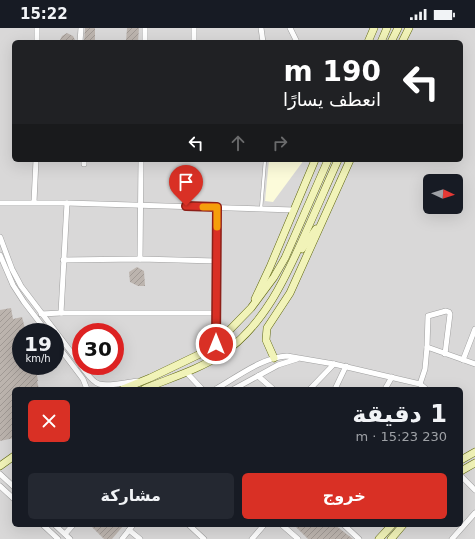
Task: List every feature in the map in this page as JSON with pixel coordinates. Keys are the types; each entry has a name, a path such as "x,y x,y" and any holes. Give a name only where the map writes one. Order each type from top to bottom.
{"main road":[{"path":"369,40 374,28"},
{"path":"382,40 387,28"},
{"path":"392,40 398,28"},
{"path":"403,40 408,28"},
{"path":"251,308 314,162"},
{"path":"128,387 198,355 216,344 251,308 274,277 284,258 327,162"},
{"path":"149,387 186,372 223,354 238,341 267,307 292,264 337,162"},
{"path":"274,358 266,340 267,328 290,293 349,162"},
{"path":"292,264 325,216"},
{"path":"463,459 475,452"},
{"path":"0,466 12,457"},
{"path":"463,470 475,463"},
{"path":"379,539 390,527"},
{"path":"391,539 401,527"}],"street":[{"path":"37,40 38,28"},
{"path":"80,40 81,28"},
{"path":"145,28 145,40"},
{"path":"194,28 194,40"},
{"path":"261,28 263,40"},
{"path":"290,28 296,40"},
{"path":"34,202 36,162"},
{"path":"140,162 140,259"},
{"path":"0,203 34,202 294,210"},
{"path":"61,313 67,203"},
{"path":"216,344 217,207"},
{"path":"0,237 17,279 41,314 72,354"},
{"path":"0,255 2,266 16,290 40,323"},
{"path":"63,260 140,259 216,261"},
{"path":"420,384 425,369 428,316 446,311 450,314 445,354"},
{"path":"41,314 216,313"},
{"path":"463,360 475,329"},
{"path":"427,347 475,364"},
{"path":"64,354 83,379 86,387"},
{"path":"220,387 268,360 287,356 346,366 420,384 424,387"},
{"path":"238,387 278,365 298,359"},
{"path":"312,387 334,364"},
{"path":"336,387 346,366"},
{"path":"186,372 200,387"},
{"path":"89,375 94,381 100,384 123,383 150,378"},
{"path":"258,376 270,387"},
{"path":"386,387 392,377"},
{"path":"0,474 12,485"},
{"path":"463,478 475,490"},
{"path":"0,486 12,497"},
{"path":"463,527 475,513"},
{"path":"45,527 58,539"},
{"path":"57,527 70,539"},
{"path":"65,534 71,527"},
{"path":"122,539 132,527"},
{"path":"192,527 204,539"},
{"path":"252,539 262,527"},
{"path":"284,527 298,539"},
{"path":"346,527 359,539"},
{"path":"452,539 463,527"},
{"path":"129,530 140,539"}],"lane":[{"path":"261,209 265,162"}],"shaded area":[{"path":"0,28 475,28 475,539 0,539"},
{"path":"269,162 303,162 273,202 265,201"}],"building":[{"path":"85,28 95,28 95,40 84,40"},
{"path":"127,28 139,28 138,40 126,40"},
{"path":"67,33 73,36 75,40 60,40 62,36"},
{"path":"137,267 144,271 145,286 138,286 130,282 129,272"},
{"path":"11,308 13,319 22,317 24,323 12,323 12,375 37,375 38,387 12,387 12,438 0,441 0,310"},
{"path":"92,527 122,527 112,539 104,539"},
{"path":"296,527 338,527 353,539 308,539"}],"slow traffic":[{"path":"203,207 217,207 217,227"}],"route":[{"path":"186,206 217,207 216,344"}]}
